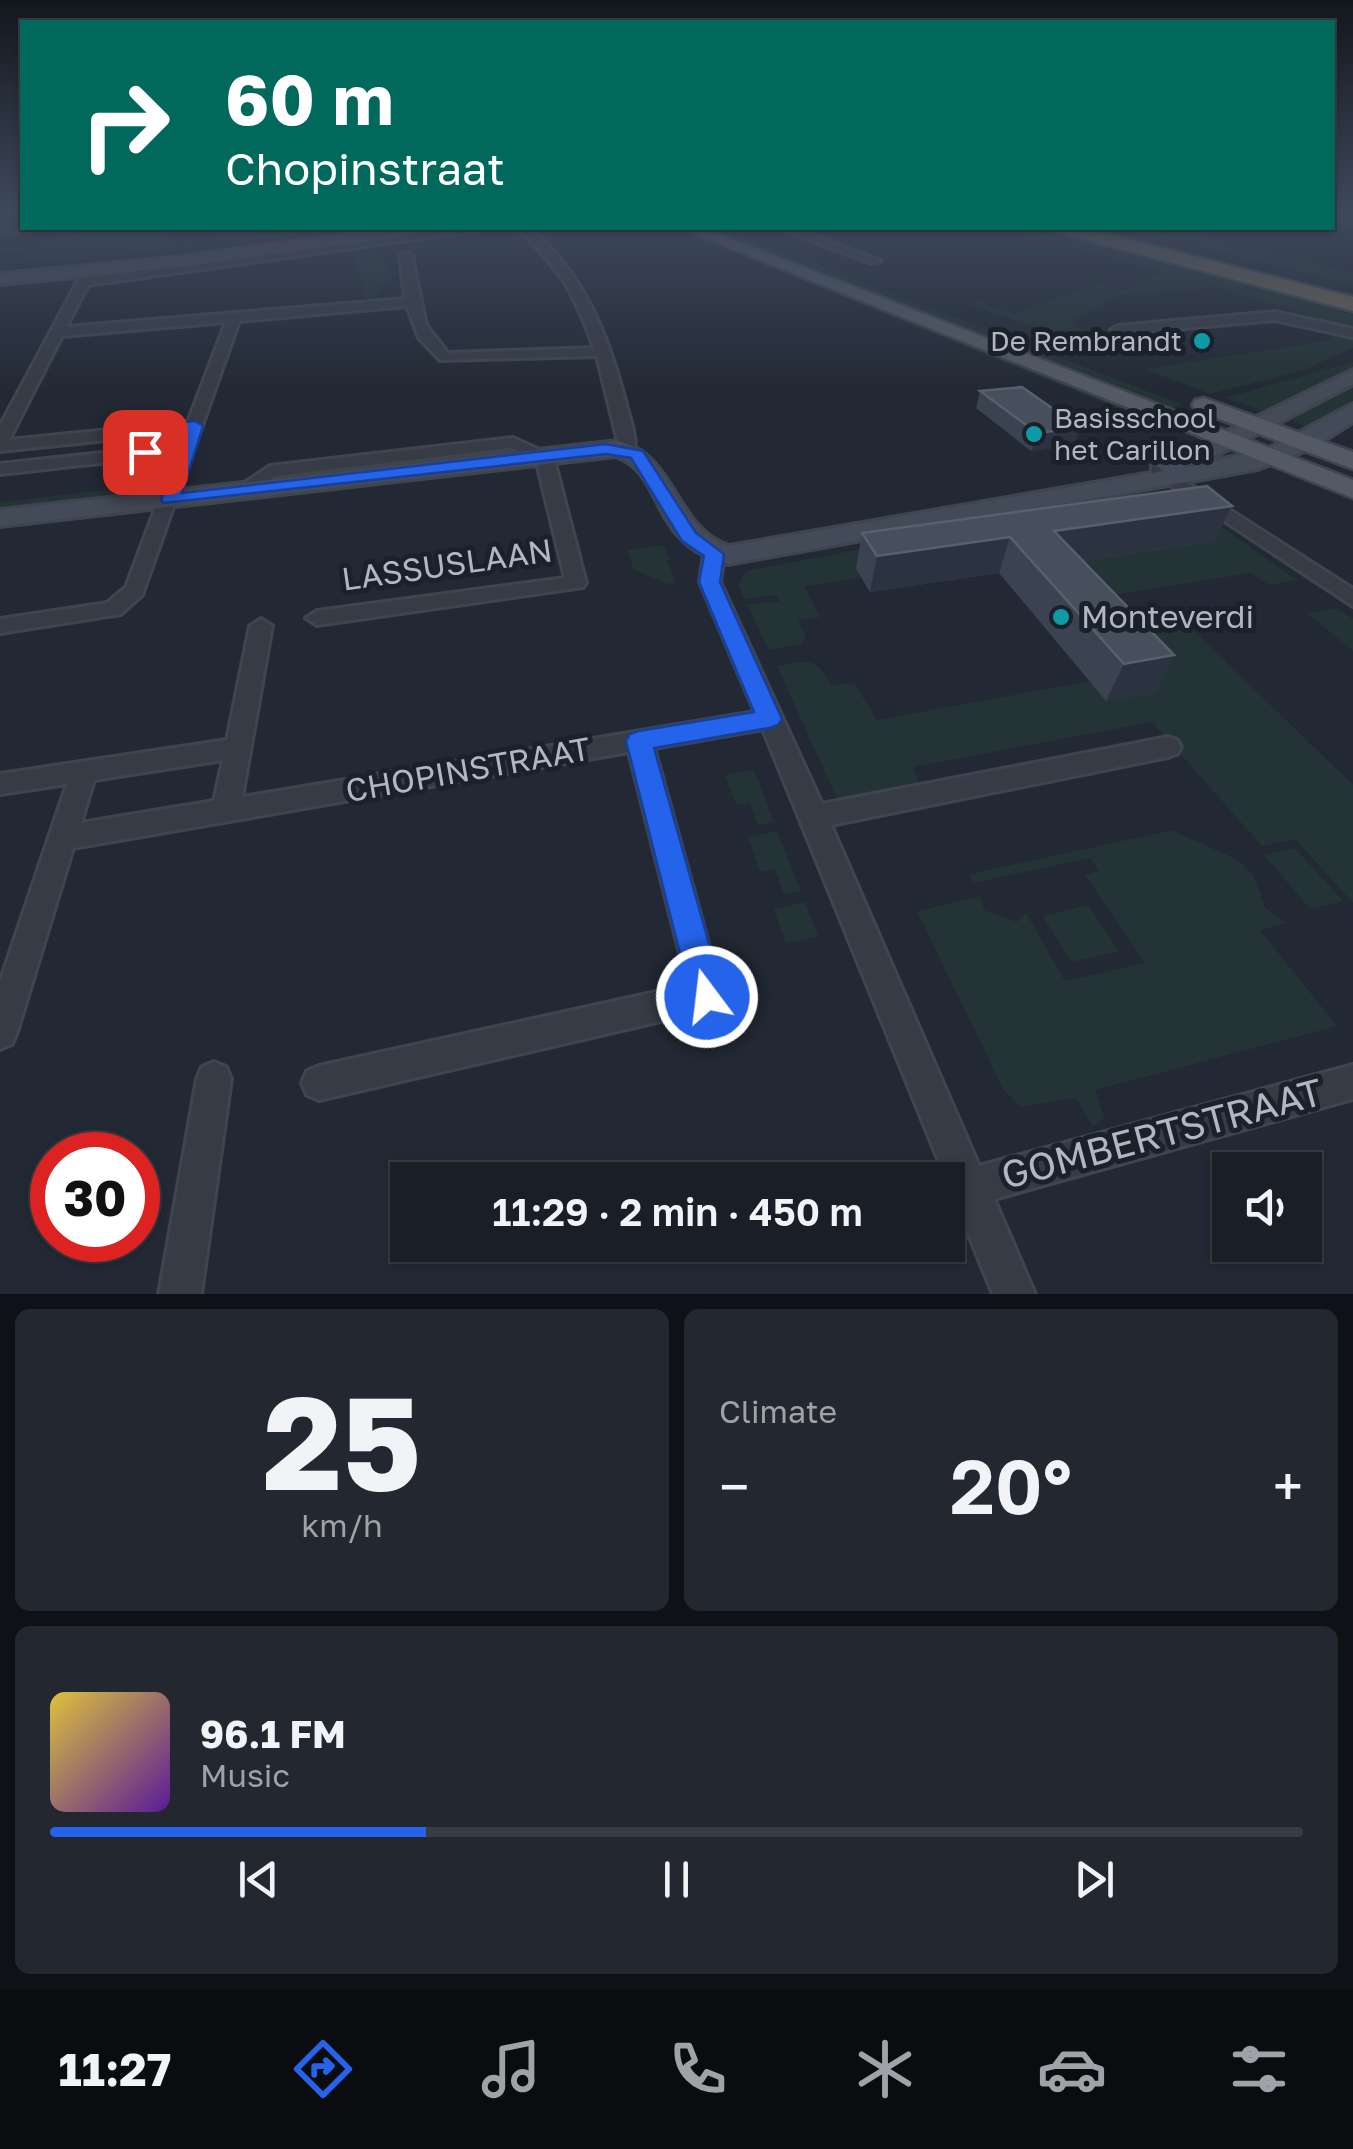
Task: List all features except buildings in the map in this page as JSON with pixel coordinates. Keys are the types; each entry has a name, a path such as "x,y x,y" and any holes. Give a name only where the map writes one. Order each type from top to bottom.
{"highway":[{"path":"1233,272 1353,304"},
{"path":"1276,272 1353,292"}],"main road":[{"path":"801,272 1353,490"},
{"path":"849,272 1110,370"},
{"path":"1182,397 1353,461"}],"street":[{"path":"0,280 76,272"},
{"path":"0,444 84,282 156,272"},
{"path":"407,272 410,302 436,351 446,357 606,352"},
{"path":"562,272 606,352 622,409 628,450"},
{"path":"60,332 410,302"},
{"path":"0,626 93,614 126,601 170,500 234,316"},
{"path":"1118,330 1275,316 1353,334"},
{"path":"1155,476 1353,376"},
{"path":"0,518 544,456 628,450 642,461 689,537 714,554 740,554 1155,476 1248,466 1271,458 1353,411"},
{"path":"0,444 195,426"},
{"path":"0,469 145,452 158,430"},
{"name":"LASSUSLAAN","path":"317,618 576,583 544,456"},
{"path":"1155,476 1353,598"},
{"name":"GOMBERTSTRAAT","path":"714,554 710,582 814,817 1014,1294"},
{"path":"226,810 261,626"},
{"name":"CHOPINSTRAAT","path":"62,838 769,719"},
{"path":"318,1083 707,997 639,741"},
{"path":"814,817 1168,747"},
{"path":"0,784 238,748"},
{"path":"0,1032 84,771"},
{"path":"180,1294 214,1078"},
{"name":"GOMBERTSTRAAT","path":"970,1188 1353,1082"}],"shaded area":[{"path":"359,272 391,272 377,298 366,299"},
{"path":"782,272 792,272 1152,419 1148,421"},
{"path":"816,272 838,272 1181,404 1171,409"},
{"path":"1161,272 1201,272 1353,315 1353,329 1216,287 1120,295 1070,323 1121,360 969,303 980,299 987,306 1014,313 1099,283 1122,290"},
{"path":"1303,272 1353,273 1353,285"},
{"path":"1336,333 1353,337 1353,348 1304,370 1210,394 1145,369 1326,341"},
{"path":"1353,362 1353,371 1266,412 1225,398"},
{"path":"1353,386 1353,401 1313,429 1290,421"},
{"path":"141,486 136,497 0,512 0,502"},
{"path":"1140,495 1182,499 1297,580 1269,585 1251,573 1095,598 1061,564 1213,540 1002,522"},
{"path":"956,531 857,569 861,578 804,586 820,617 798,620 806,638 801,644 769,650 747,604 780,602 775,595 745,599 738,585 746,571"},
{"path":"663,545 677,583 668,584 634,570 627,550"},
{"path":"1337,608 1353,619 1353,651 1307,613"},
{"path":"1191,628 1353,785 1353,903 1295,839 1262,846 1152,722 913,767 918,779 913,787 838,801 777,666 809,662 820,669 831,685 854,683 877,720 1090,681 1107,701 1153,693 1108,642"},
{"path":"754,770 774,822 758,825 750,803 736,805 725,775"},
{"path":"1172,830 1238,860 1254,876 1265,907 1285,923 1260,930 1337,1026 1095,1090 1104,1118 1093,1127 1076,1098 1020,1107 1003,1089 917,911 980,896 984,910 1017,922 1026,913 1065,981 1145,963 1085,875 1099,871 1090,858 973,883 970,874"},
{"path":"777,831 801,891 784,895 775,869 760,872 748,837"},
{"path":"1295,848 1343,901 1310,909 1264,855"},
{"path":"805,902 818,936 786,944 774,909"},
{"path":"1088,905 1119,951 1071,962 1043,916"}],"place":[{"name":"De Rembrandt","path":"1202,341"},
{"name":"Basisschool het Carillon","path":"1034,434"},
{"name":"Monteverdi","path":"1061,617"}],"route":[{"path":"145,452 151,448 158,430 195,426 170,500 606,449 637,454 689,537 714,554 710,582 769,719 639,741 707,997"}]}
